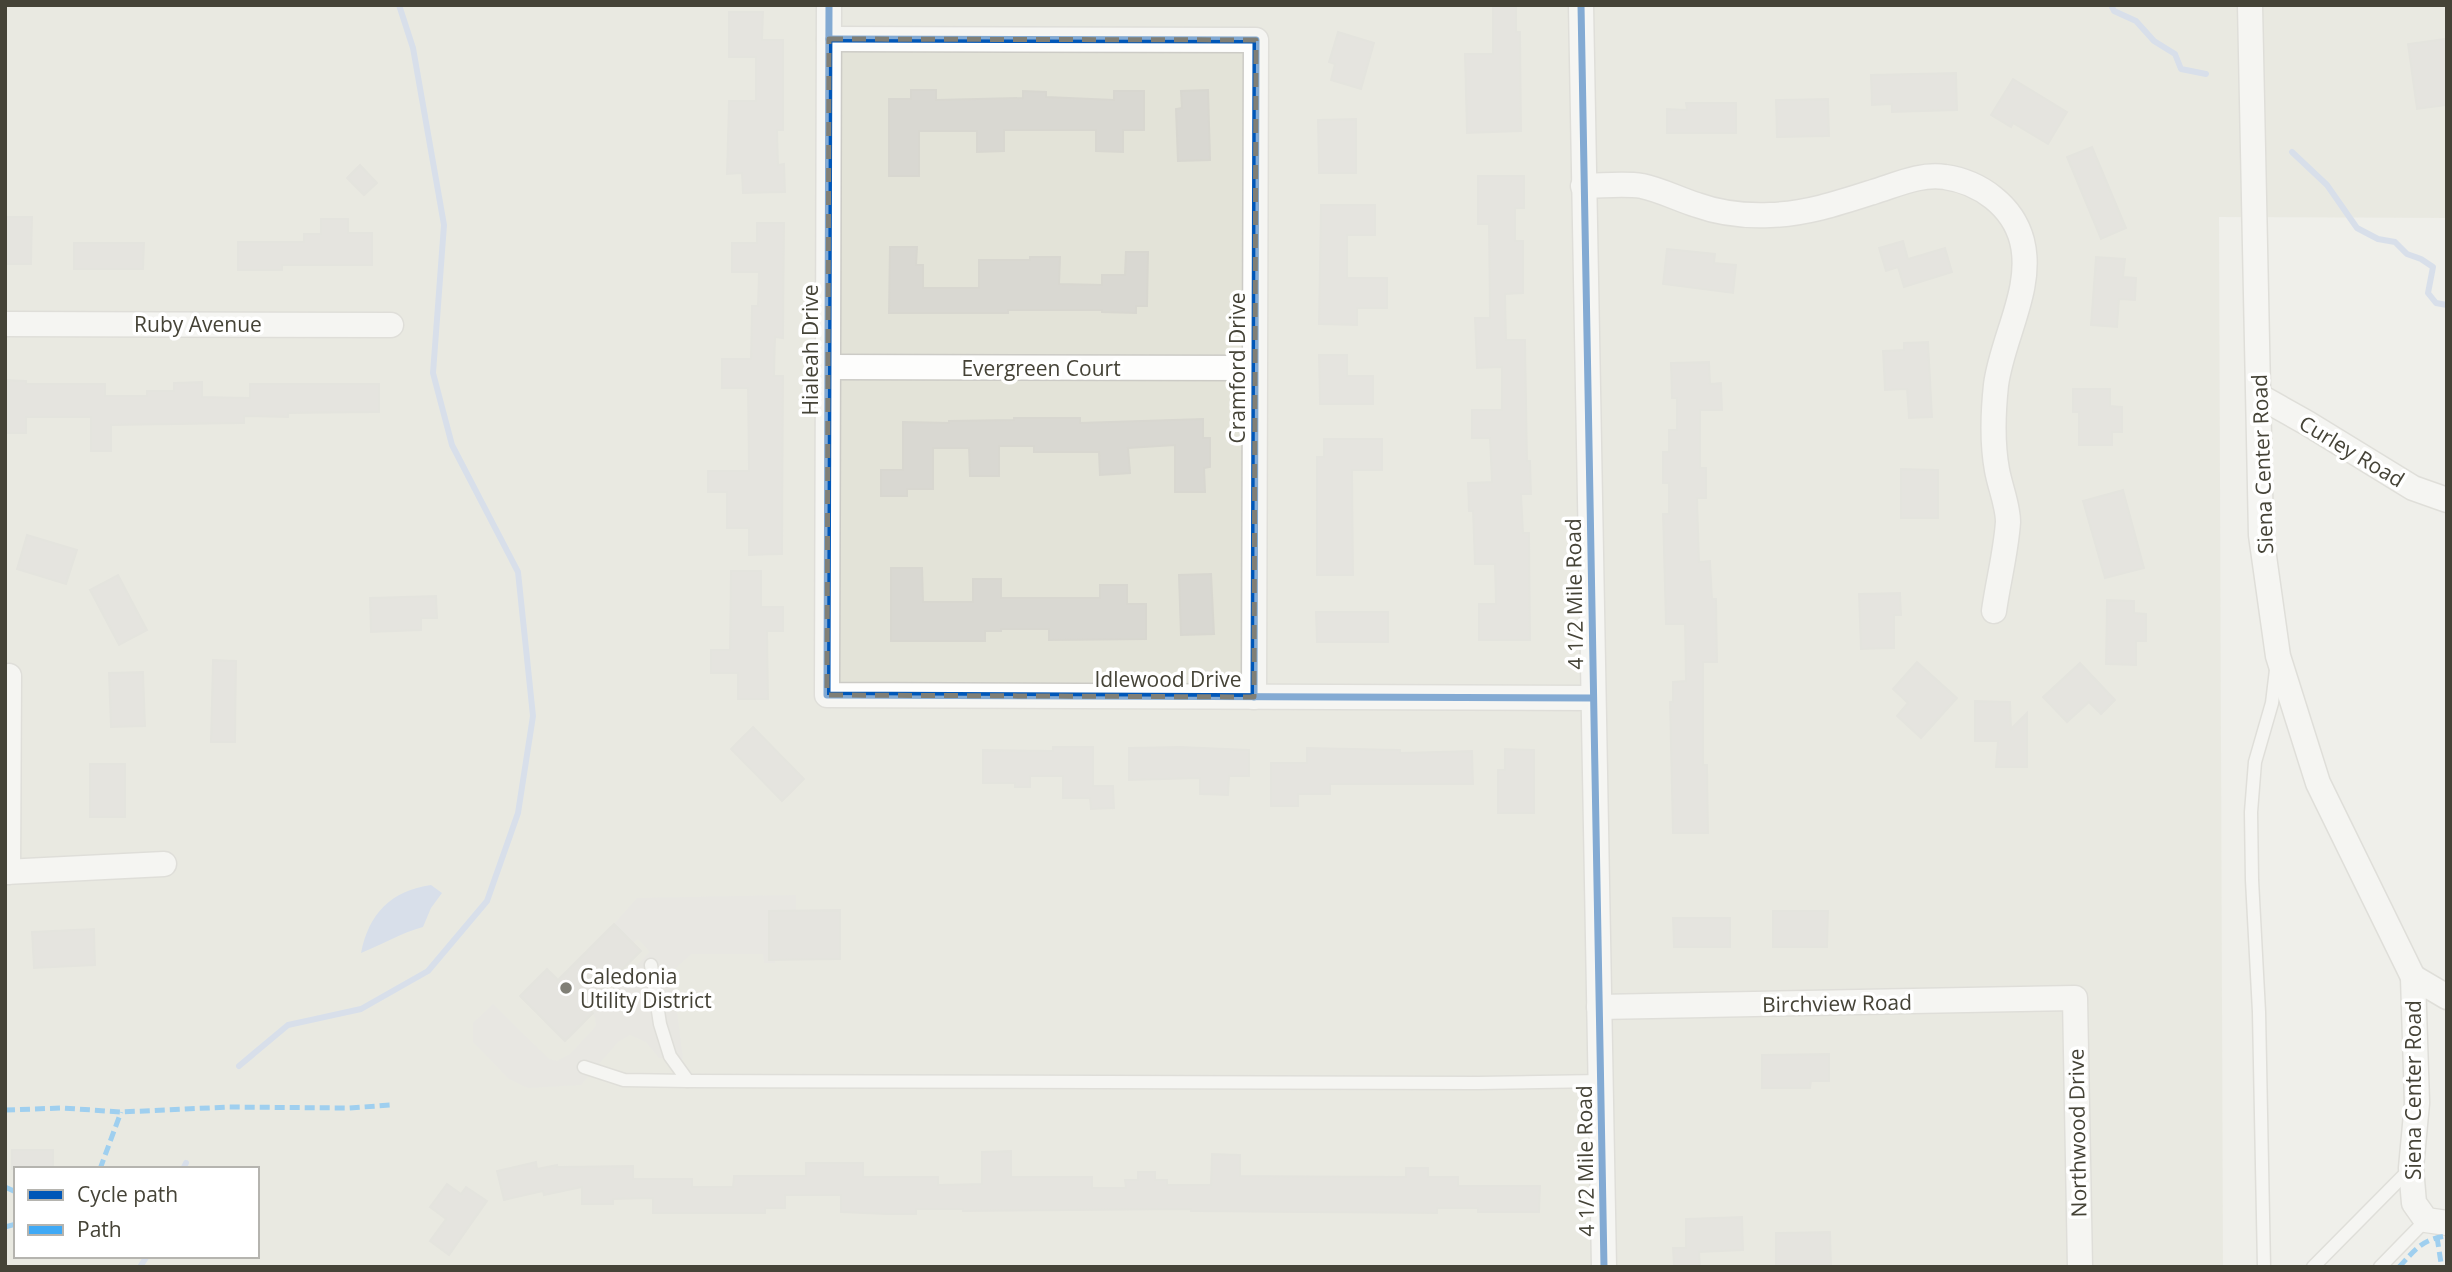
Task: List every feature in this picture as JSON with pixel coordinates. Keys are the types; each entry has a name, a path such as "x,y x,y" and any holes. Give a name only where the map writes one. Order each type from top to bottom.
{"street":[{"name":"Hialeah Drive","path":"827,695 829,5"},
{"name":"4 1/2 Mile Road","path":"1581,5 1604,1267"},
{"name":"Siena Center Road","path":"2250,5 2261,535 2278,656 2318,783 2413,977 2417,1103 2411,1168 2414,1203 2436,1221"},
{"name":"Cramford Drive","path":"829,39 1256,40 1254,697"},
{"path":"1583,186 1640,186 1698,206 1735,214 1769,215 1801,213 1919,178 1942,176 1964,181 1985,191 2000,203 2014,221 2022,239 2026,262 2024,282 2004,345 1996,384 1994,425 1997,468 2008,520 1994,611"},
{"name":"Ruby Avenue","path":"5,324 391,325"},
{"name":"Evergreen Court","path":"827,367 1254,368"},
{"name":"Curley Road","path":"2259,397 2413,488 2447,500"},
{"path":"9,676 6,872 164,864"},
{"name":"Idlewood Drive","path":"827,695 1593,698"},
{"name":"Siena Center Road","path":"2413,977 2447,998"},
{"name":"Birchview Road","path":"1599,1007 2075,998"},
{"name":"Northwood Drive","path":"2075,998 2080,1267"}],"lane":[{"path":"2264,1267 2259,1012 2251,812 2255,762 2272,703 2278,656"},
{"path":"651,965 660,1024 670,1056 688,1081"},
{"path":"584,1067 624,1080 688,1081 1601,1081"},
{"path":"2313,1267 2411,1168"},
{"path":"2380,1267 2436,1221"}],"highlighted area":[{"path":"829,39 1256,40 1254,697 827,695"}],"shaded area":[{"path":"5,5 2447,5 2447,218 2219,217 2223,1267 5,1267"},
{"path":"796,895 796,911 769,911 769,959 775,960 775,963 764,963 763,954 691,954 672,972 683,1059 659,1058 646,1042 630,1035 618,1042 581,1085 528,1088 509,1079 473,1042 473,1023 493,1004 549,1059 557,1061 570,1054 596,1026 591,1012 650,952 638,939 633,943 614,924 637,898"}],"water":[{"path":"431,885 442,893 431,908 423,927 361,953 370,926 384,906 404,893"}],"building":[{"path":"1493,5 1516,5 1516,32 1520,32 1521,131 1467,133 1465,54 1493,54"},
{"path":"729,12 763,12 762,40 783,40 783,130 777,130 778,165 784,164 785,192 743,193 742,173 727,174 729,101 756,101 756,57 729,57"},
{"path":"1338,32 1374,43 1361,89 1331,80 1335,64 1329,62"},
{"path":"2445,39 2447,105 2417,109 2408,44"},
{"path":"1956,73 1957,110 1892,112 1892,104 1872,105 1871,75"},
{"path":"2013,79 2067,112 2048,144 2013,123 2011,127 1991,115"},
{"path":"911,90 936,90 936,100 1023,98 1023,91 1046,92 1046,97 1114,100 1114,91 1144,91 1144,130 1123,130 1123,152 1096,151 1096,130 1004,130 1004,151 977,152 977,131 919,131 919,176 889,176 889,99 911,99"},
{"path":"1208,90 1210,160 1178,161 1176,109 1182,108 1181,91"},
{"path":"1828,99 1829,136 1777,137 1776,100"},
{"path":"1686,103 1736,103 1736,133 1667,133 1667,109 1687,110"},
{"path":"1356,119 1356,173 1319,173 1318,120"},
{"path":"2092,147 2126,228 2101,239 2067,157"},
{"path":"360,165 377,183 364,195 347,178"},
{"path":"1478,176 1524,176 1524,208 1515,208 1515,241 1523,241 1523,293 1505,294 1506,340 1525,340 1527,461 1530,461 1531,494 1521,494 1523,533 1529,533 1530,640 1479,640 1479,604 1496,604 1495,564 1475,564 1473,511 1469,511 1468,483 1492,482 1490,438 1472,438 1472,410 1502,410 1502,367 1477,368 1475,318 1490,318 1489,224 1478,224"},
{"path":"1321,205 1375,205 1375,235 1347,235 1347,278 1387,278 1387,308 1357,308 1357,325 1319,324"},
{"path":"5,217 32,217 31,264 5,264"},
{"path":"321,219 348,219 348,233 372,233 372,265 282,265 282,270 238,270 238,242 304,242 304,234 321,234"},
{"path":"757,223 784,223 783,338 775,337 774,376 783,376 782,554 749,555 749,528 727,528 727,492 708,492 708,471 749,471 748,388 722,388 722,359 751,359 752,306 758,306 759,272 732,272 732,243 757,243"},
{"path":"1903,241 1908,259 1945,248 1952,272 1904,287 1898,267 1886,271 1879,248"},
{"path":"74,243 144,243 143,269 74,269"},
{"path":"890,247 917,247 916,265 923,265 923,288 979,288 979,260 1030,260 1030,257 1060,257 1059,284 1102,285 1102,275 1125,275 1126,252 1148,252 1147,306 1136,306 1136,313 1102,310 1008,310 1008,313 889,313"},
{"path":"1667,249 1715,254 1714,263 1736,265 1733,293 1663,284"},
{"path":"2096,257 2125,259 2123,277 2136,278 2135,300 2119,299 2117,327 2091,325"},
{"path":"1928,342 1932,417 1909,418 1907,389 1885,390 1883,351 1904,350 1904,343"},
{"path":"1319,355 1347,355 1347,376 1373,376 1373,404 1320,404"},
{"path":"1709,362 1710,384 1721,383 1722,410 1700,410 1700,468 1706,468 1706,498 1697,498 1699,562 1710,561 1712,599 1716,599 1717,662 1703,662 1703,765 1707,765 1708,833 1673,833 1670,702 1673,702 1673,682 1686,681 1685,624 1666,624 1663,514 1669,514 1669,483 1663,483 1663,452 1669,452 1669,430 1677,430 1677,398 1672,398 1671,363"},
{"path":"5,380 26,381 26,384 105,384 105,396 147,396 147,391 174,391 174,383 202,382 202,397 250,398 250,384 379,384 379,412 288,413 288,417 244,416 244,423 111,425 111,451 91,451 91,417 26,417 26,433 5,433"},
{"path":"2073,389 2110,389 2110,406 2122,407 2122,432 2112,432 2112,445 2079,445 2079,412 2073,412"},
{"path":"1014,418 1080,418 1080,423 1203,419 1203,438 1210,438 1210,467 1204,468 1205,492 1175,492 1175,445 1128,448 1130,473 1100,475 1099,452 1034,452 1034,446 999,446 999,476 970,476 969,448 933,448 933,489 907,489 907,496 881,496 881,470 903,470 903,422 949,423"},
{"path":"1324,439 1382,439 1382,470 1352,470 1353,575 1317,575 1317,457 1324,457"},
{"path":"1901,469 1938,470 1938,518 1901,518"},
{"path":"2123,490 2144,568 2105,578 2083,501"},
{"path":"27,535 77,550 66,584 17,569"},
{"path":"891,568 922,568 923,602 973,602 973,579 1001,579 1001,598 1100,598 1100,585 1127,585 1127,604 1146,604 1146,639 1049,640 1049,629 1001,629 985,631 985,641 891,641"},
{"path":"731,571 761,571 761,607 783,607 783,631 767,631 768,699 738,699 738,673 711,673 711,650 730,650"},
{"path":"1211,574 1214,634 1181,635 1179,575"},
{"path":"118,575 147,630 119,645 90,590"},
{"path":"1900,593 1901,615 1894,615 1894,648 1861,649 1859,594"},
{"path":"436,596 437,618 421,618 421,630 371,632 370,598"},
{"path":"2107,600 2134,601 2134,613 2146,614 2146,641 2136,641 2136,665 2106,664"},
{"path":"1316,612 1388,612 1388,642 1317,642"},
{"path":"213,660 236,661 235,742 211,742"},
{"path":"1917,662 1957,698 1921,738 1897,716 1908,703 1893,689"},
{"path":"2080,663 2115,700 2101,714 2089,702 2067,722 2043,697"},
{"path":"143,672 145,726 111,727 109,673"},
{"path":"1975,701 2010,702 2011,729 2027,713 2027,767 1996,767 1998,741 1975,741"},
{"path":"753,727 804,779 782,801 731,749"},
{"path":"1053,747 1093,747 1093,786 1113,786 1114,808 1091,809 1090,798 1063,798 1063,776 1030,776 1030,787 1015,787 1015,783 983,783 983,750 1053,751"},
{"path":"1129,748 1249,750 1249,776 1229,776 1228,795 1200,794 1200,778 1129,780"},
{"path":"1307,748 1400,750 1400,753 1472,751 1473,784 1330,784 1330,794 1298,794 1298,806 1271,806 1271,763 1307,763"},
{"path":"1505,749 1534,750 1534,813 1498,813 1498,770 1505,770"},
{"path":"90,764 125,764 125,817 90,817"},
{"path":"840,910 840,959 769,960 769,911"},
{"path":"1773,911 1828,911 1827,947 1773,947"},
{"path":"1673,918 1730,918 1730,947 1674,947"},
{"name":"Caledonia Utility District","path":"614,924 641,951 585,1006 593,1013 565,1041 520,996 547,969 558,980"},
{"path":"94,929 95,965 34,968 32,932"},
{"path":"1829,1054 1829,1081 1811,1081 1810,1088 1762,1088 1762,1055"},
{"path":"12,1150 53,1150 53,1167 12,1169"},
{"path":"1011,1151 1011,1177 1092,1177 1092,1188 1126,1188 1125,1180 1138,1180 1138,1172 1155,1172 1155,1180 1167,1180 1167,1185 1211,1185 1212,1154 1240,1155 1240,1176 1406,1177 1406,1168 1428,1168 1428,1177 1458,1177 1458,1186 1540,1186 1539,1212 1478,1212 1478,1208 1437,1208 1437,1213 1191,1209 916,1209 916,1214 886,1214 841,1212 841,1195 785,1195 785,1208 765,1208 765,1213 653,1213 653,1198 613,1199 613,1204 582,1204 582,1187 544,1195 543,1191 504,1200 497,1171 536,1162 537,1169 557,1165 633,1166 633,1179 692,1179 692,1187 733,1187 734,1176 806,1176 806,1163 863,1163 863,1177 938,1177 938,1185 982,1184 982,1152"},
{"path":"447,1184 461,1194 466,1187 487,1201 449,1255 430,1241 446,1219 430,1207"},
{"path":"1742,1217 1743,1250 1699,1252 1700,1267 1674,1267 1673,1248 1686,1248 1686,1219"},
{"path":"1830,1232 1831,1267 1776,1266 1776,1233"}],"waterway":[{"path":"239,1066 288,1025 361,1009 428,971 487,901 518,813 533,716 518,572 452,445 433,373 444,225 413,48 399,5"},
{"path":"2111,5 2114,11 2136,21 2154,41 2175,54 2181,69 2206,74"},
{"path":"2292,152 2327,185 2357,228 2378,239 2395,242 2407,254 2433,267 2428,293 2436,303 2447,305"},
{"path":"184,1167 186,1163"},
{"path":"140,1267 146,1258"}],"marked path":[{"path":"5,1110 63,1108 121,1112 229,1107 349,1108 391,1105"},
{"path":"101,1167 121,1112"},
{"path":"5,1187 14,1191"},
{"path":"5,1227 14,1225"},
{"path":"2399,1267 2425,1243 2447,1236"},
{"path":"2437,1237 2441,1263"}],"cycle path":[{"path":"829,5 827,695 1593,698"},
{"path":"1581,5 1604,1267"},
{"path":"829,39 1256,40 1254,697"}],"place":[{"name":"Caledonia Utility District","path":"566,988"}]}
